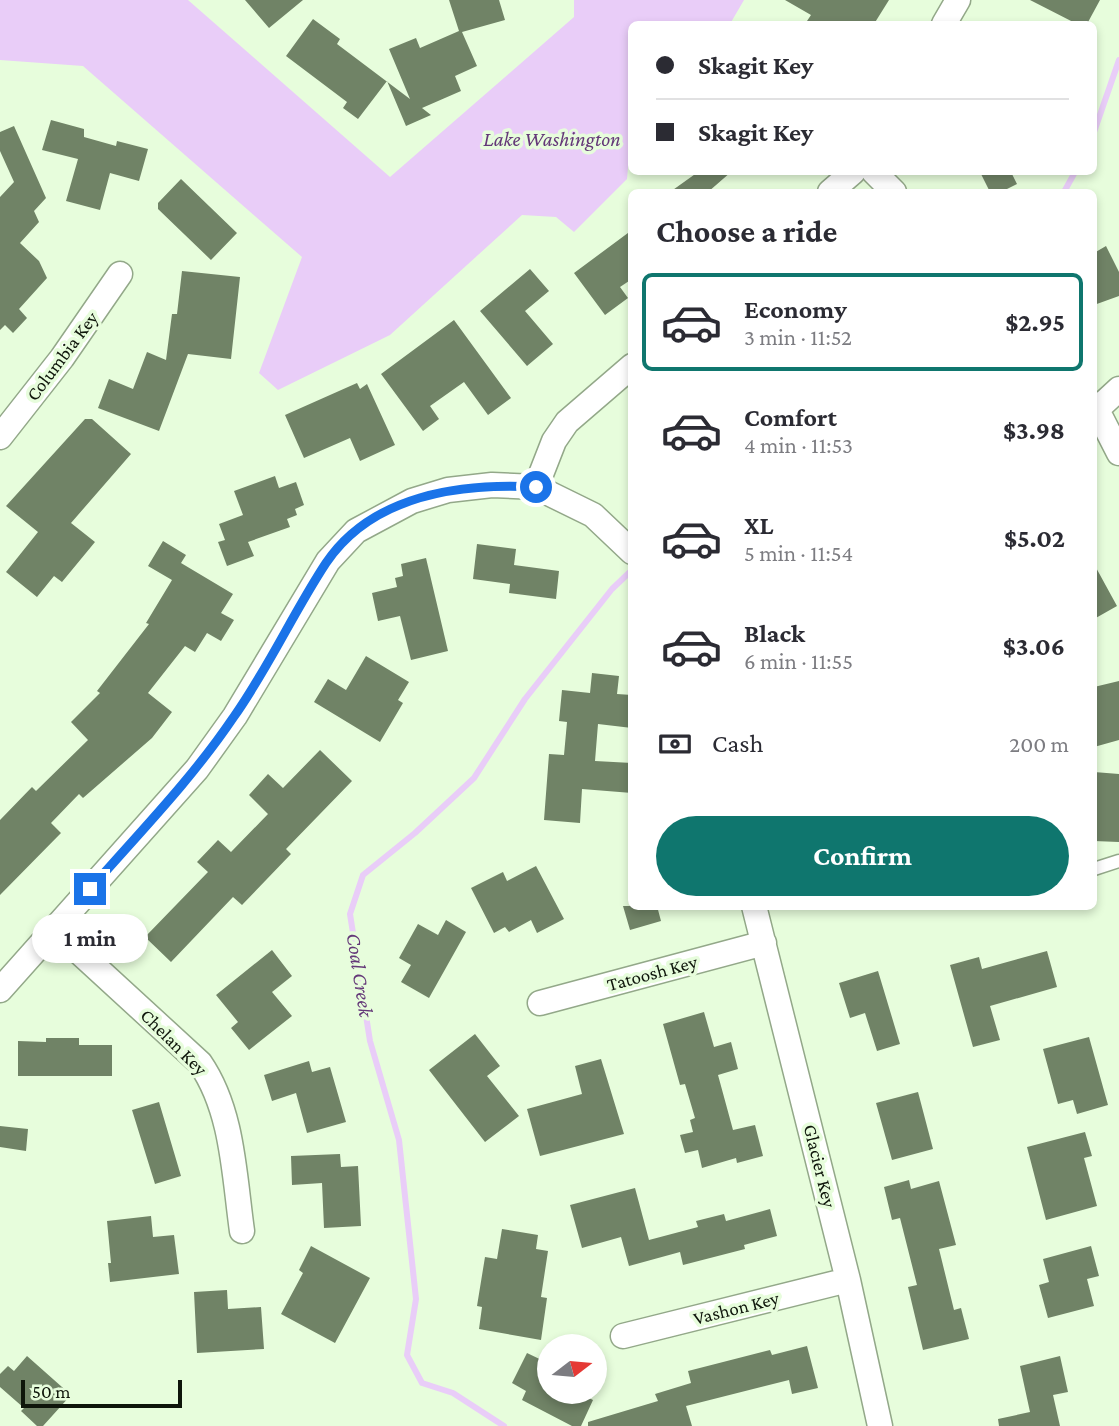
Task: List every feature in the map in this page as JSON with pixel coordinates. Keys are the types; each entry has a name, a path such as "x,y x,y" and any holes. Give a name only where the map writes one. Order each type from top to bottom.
{"street":[{"path":"946,21 958,0"},
{"path":"833,189 850,175"},
{"path":"877,175 891,189"},
{"name":"Columbia Key","path":"0,437 62,358 120,274"},
{"path":"536,487 554,441 567,422 628,369"},
{"path":"1097,406 1119,389"},
{"path":"1097,412 1119,453"},
{"path":"0,990 197,769 235,716 328,561 356,531 402,505 448,490 492,485 536,487 593,515 628,548"},
{"name":"Glacier Key","path":"755,910 848,1280 880,1426"},
{"name":"Chelan Key","path":"54,929 200,1063 210,1077 229,1134 242,1231"},
{"name":"Tatoosh Key","path":"540,1003 764,943"},
{"name":"Vashon Key","path":"623,1336 848,1280"}],"lane":[{"path":"1097,868 1119,861"}],"water":[{"name":"Lake Washington","path":"0,0 188,0 390,177 574,17 574,0 744,0 732,21 628,21 627,179 574,232 556,217 522,215 390,335 278,390 259,373 302,257 83,66 0,60"}],"building":[{"path":"245,0 303,0 269,28"},
{"path":"449,0 499,0 505,20 462,32 477,66 455,76 461,91 422,108 431,115 406,126 387,82 410,99 389,49 416,38 420,48 459,31"},
{"path":"785,0 889,0 876,21 807,21 811,15"},
{"path":"1030,0 1100,0 1089,21 1071,21"},
{"path":"313,19 340,39 337,44 387,81 358,119 343,108 347,102 286,56"},
{"path":"51,120 84,129 84,137 116,146 117,141 148,149 139,181 110,173 100,210 66,201 78,159 42,150"},
{"path":"14,126 46,198 34,211 39,222 20,243 39,261 47,278 19,309 27,318 13,333 5,325 0,330 0,197 14,182 0,151 0,132"},
{"path":"694,175 728,175 711,189 674,189"},
{"path":"982,175 1012,175 1017,184 1007,189 988,189"},
{"path":"181,179 237,233 211,260 158,209 158,203"},
{"path":"628,233 628,282 620,287 628,298 605,315 574,273"},
{"path":"1106,246 1119,272 1119,296 1097,304 1097,251"},
{"path":"530,269 549,291 525,311 553,344 527,366 480,311"},
{"path":"182,271 240,277 231,359 188,354 159,431 98,408 109,379 133,389 147,352 166,360 172,314 177,314"},
{"path":"454,320 511,398 488,415 464,382 430,406 439,419 423,431 381,374"},
{"path":"357,383 360,389 367,384 395,445 360,461 350,438 304,458 285,415"},
{"path":"85,419 92,419 131,454 71,523 95,542 62,582 54,576 37,597 6,572 38,532 6,506"},
{"path":"275,476 279,488 296,482 304,505 295,509 297,515 287,519 290,527 248,542 254,556 227,566 218,542 225,540 219,524 243,515 234,491"},
{"path":"163,541 186,555 181,563 233,594 221,613 234,620 221,641 207,633 195,652 185,646 148,693 172,712 152,738 83,798 79,794 51,823 61,833 0,895 0,820 32,787 36,791 88,740 71,722 100,693 97,691 149,624 146,623 172,580 148,566"},
{"path":"477,544 516,549 514,565 559,571 556,599 509,593 510,584 473,579"},
{"path":"426,558 448,651 411,660 400,616 378,621 372,593 397,587 395,578 403,576 401,564"},
{"path":"1097,569 1117,606 1097,617"},
{"path":"366,656 409,682 398,700 403,703 380,742 314,702 328,679 346,690"},
{"path":"592,673 619,676 617,694 628,695 628,728 598,724 595,761 628,763 628,793 582,789 580,823 544,820 549,754 564,755 567,722 559,721 562,690 590,693"},
{"path":"1119,681 1119,740 1097,746 1097,686"},
{"path":"320,750 352,781 286,849 291,854 242,905 233,897 171,962 145,937 208,872 197,862 218,840 231,852 268,814 249,795 268,774 283,788"},
{"path":"1097,772 1119,774 1119,842 1097,841"},
{"path":"536,866 564,919 537,933 531,920 509,932 505,927 494,933 471,888 503,872 507,881"},
{"path":"623,906 628,906 628,910 658,910 661,921 630,930"},
{"path":"446,920 466,932 429,998 401,982 411,965 399,958 418,924 438,935"},
{"path":"272,950 292,976 272,992 292,1016 249,1050 231,1028 238,1022 216,995"},
{"path":"1047,951 1057,987 990,1006 1000,1040 973,1047 950,965 979,957 982,969"},
{"path":"878,971 900,1044 877,1051 865,1013 850,1018 839,983"},
{"path":"704,1012 714,1047 731,1042 738,1069 718,1075 733,1130 755,1125 763,1156 737,1163 736,1158 702,1168 698,1150 685,1153 680,1135 693,1132 690,1120 695,1118 685,1084 680,1085 663,1024"},
{"path":"475,1034 500,1066 487,1076 519,1116 485,1142 429,1070"},
{"path":"1089,1037 1108,1105 1077,1114 1073,1100 1058,1104 1043,1049"},
{"path":"46,1038 79,1038 79,1045 112,1045 112,1076 18,1076 18,1041 46,1042"},
{"path":"601,1059 624,1134 540,1156 527,1109 582,1094 575,1066"},
{"path":"309,1061 312,1072 330,1067 346,1122 307,1133 296,1093 272,1101 264,1075"},
{"path":"918,1092 933,1149 892,1160 876,1103"},
{"path":"159,1102 181,1176 155,1184 132,1110"},
{"path":"0,1126 28,1129 26,1151 0,1147"},
{"path":"1085,1132 1092,1156 1084,1158 1097,1206 1046,1220 1027,1147"},
{"path":"340,1154 341,1167 358,1166 361,1226 324,1228 322,1183 292,1185 291,1156"},
{"path":"909,1180 911,1189 939,1181 956,1245 939,1249 954,1310 961,1308 969,1339 923,1350 908,1287 917,1285 900,1218 892,1220 884,1187"},
{"path":"635,1188 649,1240 698,1227 696,1221 724,1214 726,1221 770,1209 777,1236 744,1245 745,1249 683,1265 680,1252 629,1266 621,1237 582,1248 570,1205"},
{"path":"151,1216 153,1237 174,1235 179,1274 110,1282 107,1221"},
{"path":"502,1229 538,1235 536,1249 548,1251 541,1297 547,1298 542,1334 537,1334 537,1339 479,1329 482,1307 477,1306 485,1257 497,1259"},
{"path":"311,1246 370,1278 335,1343 281,1314 303,1273 299,1270"},
{"path":"1091,1246 1099,1276 1087,1279 1094,1306 1048,1318 1039,1285 1049,1282 1043,1259"},
{"path":"227,1290 228,1309 261,1307 264,1349 197,1353 194,1292"},
{"path":"807,1346 818,1388 792,1394 789,1380 686,1406 692,1426 588,1426 588,1422 658,1401 655,1394 691,1383 688,1371 770,1350 772,1355"},
{"path":"527,1353 537,1358 537,1404 591,1404 581,1426 572,1426 522,1400 526,1391 512,1383"},
{"path":"27,1356 71,1395 43,1426 37,1426 21,1411 24,1408 0,1387 0,1374 8,1366 14,1371"},
{"path":"1060,1356 1068,1392 1053,1395 1060,1426 999,1426 998,1419 1030,1412 1020,1366"}],"waterway":[{"name":"Coal Creek","path":"1097,123 1119,60"},
{"name":"Coal Creek","path":"1066,189 1073,175"},
{"name":"Coal Creek","path":"504,1426 453,1393 422,1383 407,1355 416,1299 399,1140 370,1041 350,914 363,875 415,833 474,778 525,699 612,589 628,574"}],"route":[{"path":"90,889 197,769 235,716 328,561 356,531 382,514 412,500 448,490 492,485 536,487"}]}
